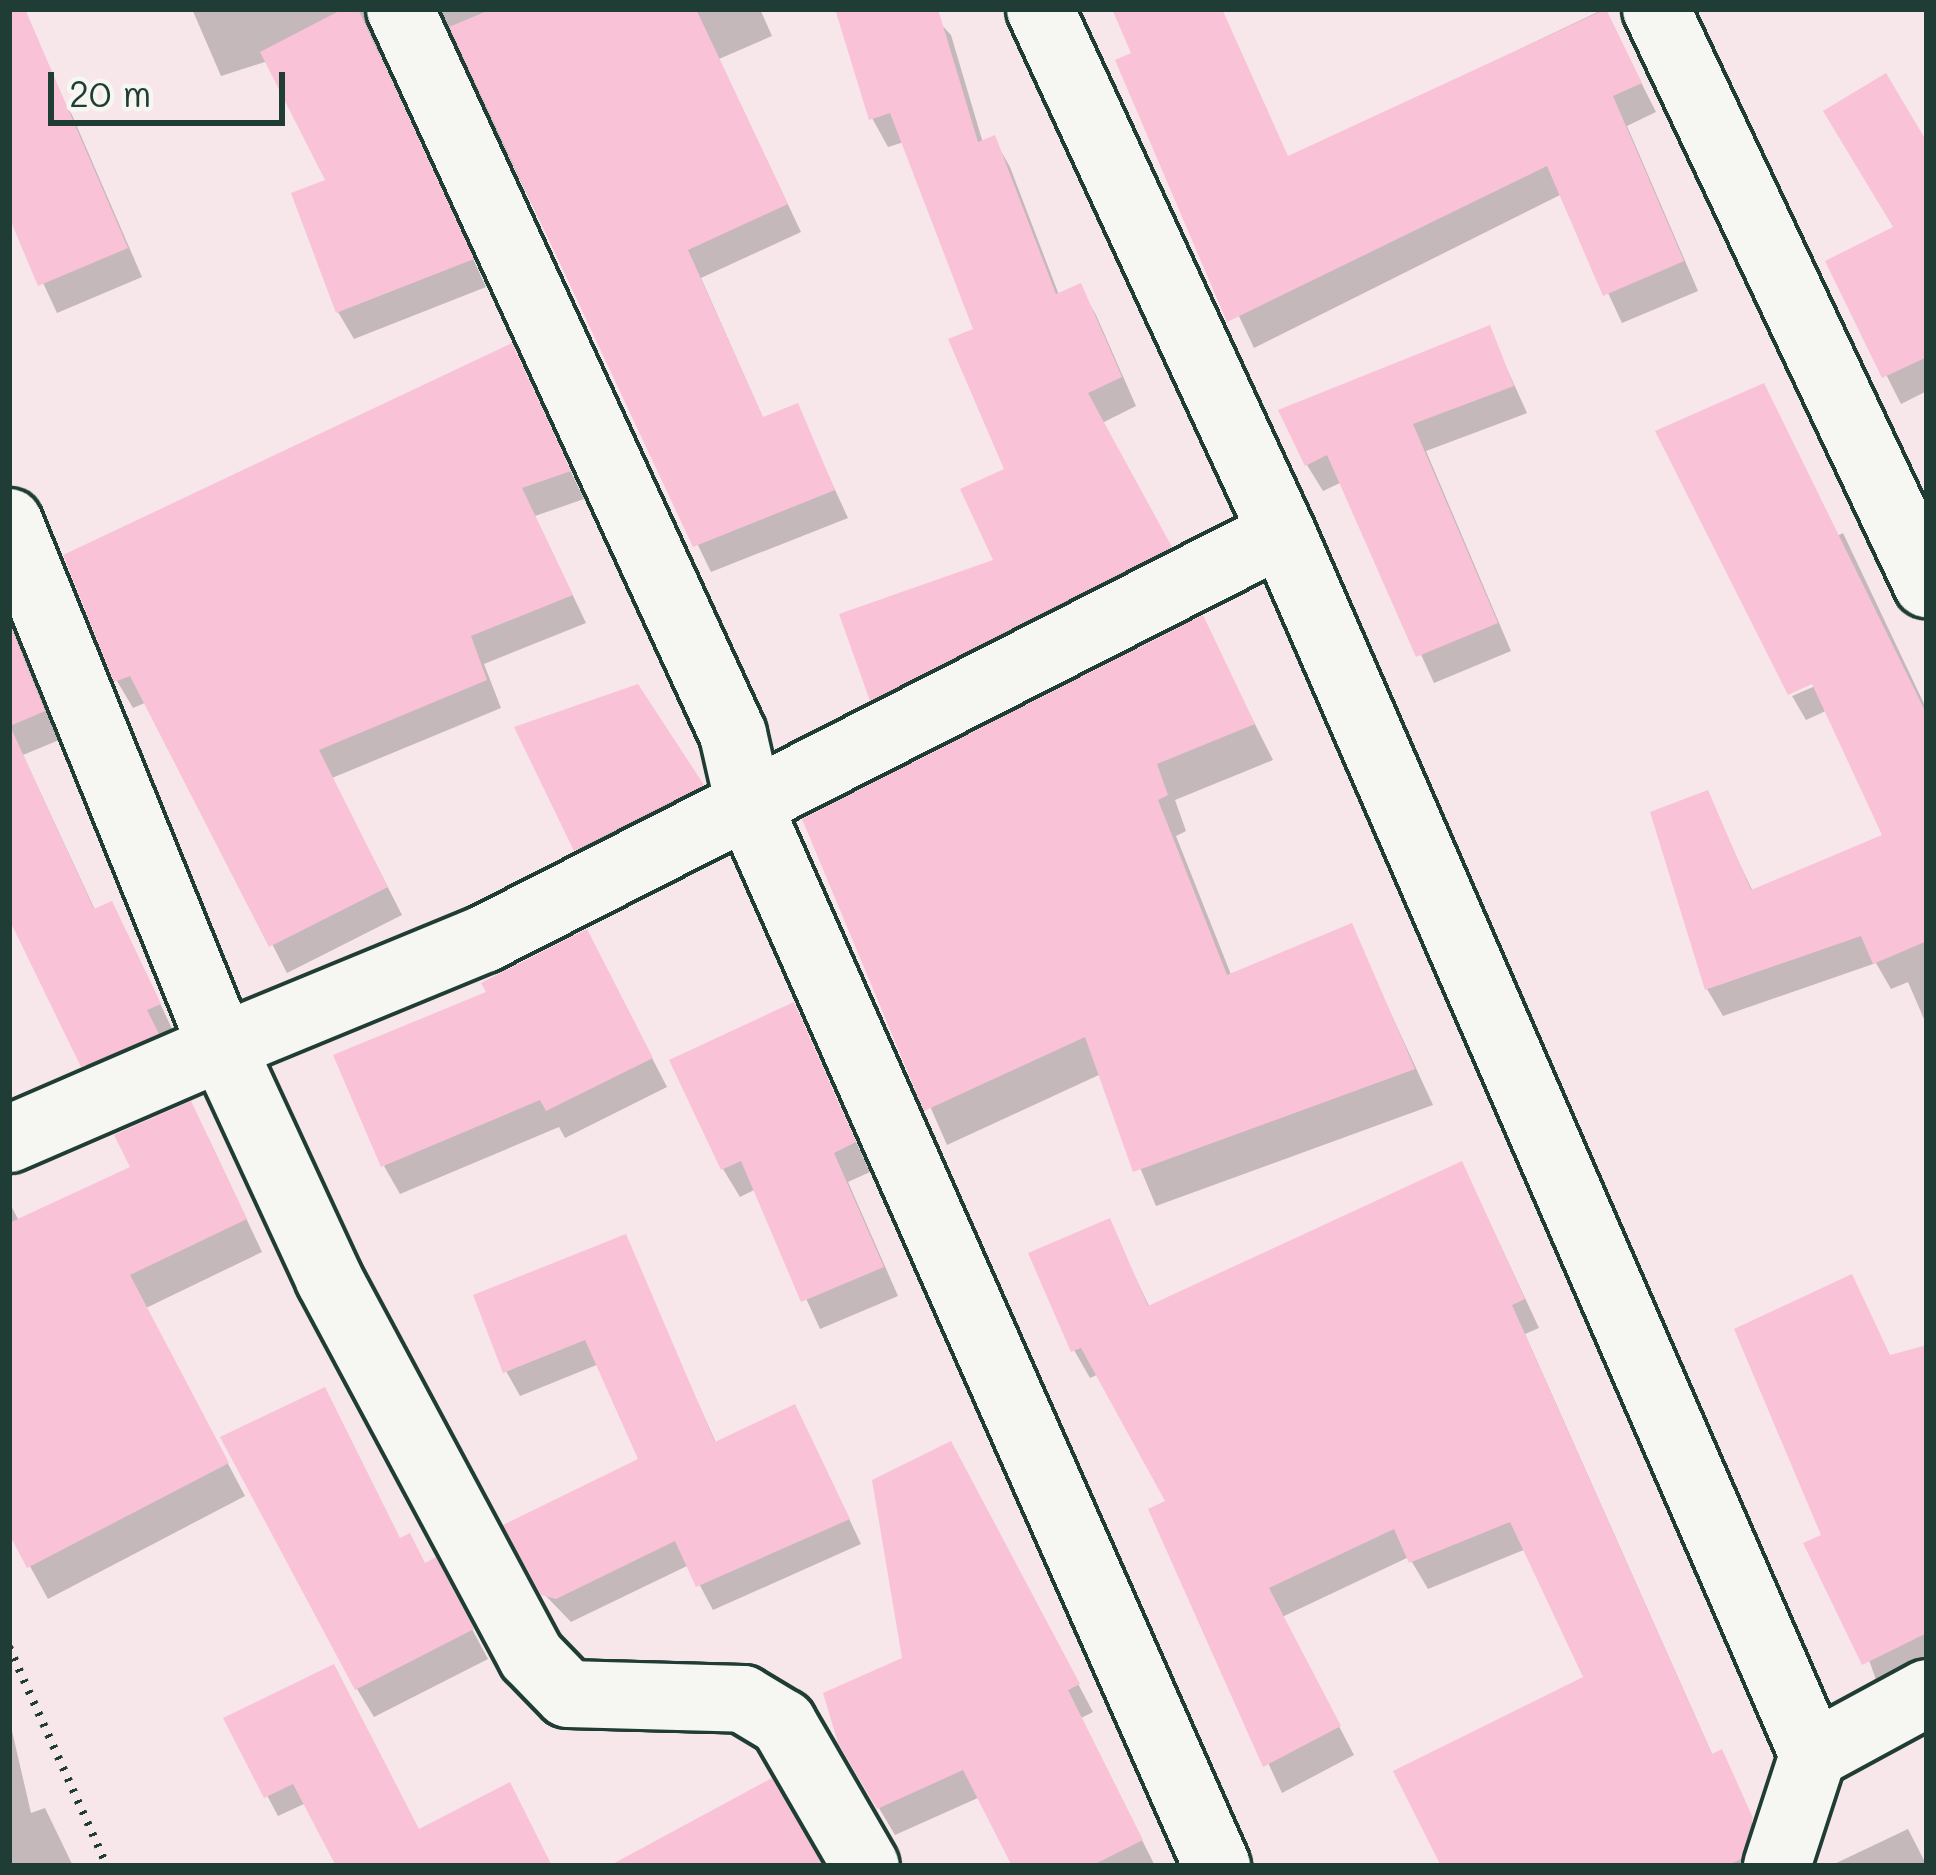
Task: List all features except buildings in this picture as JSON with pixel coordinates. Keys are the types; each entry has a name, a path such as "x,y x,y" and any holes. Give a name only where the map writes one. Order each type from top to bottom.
{"street":[{"path":"400,9 734,734 750,809 1216,1866"},
{"path":"1040,9 1282,533 1813,1755 1778,1866"},
{"path":"1656,9 1927,584"},
{"path":"9,522 222,1047 329,1279 531,1656 568,1694 743,1699 784,1723 866,1866"},
{"path":"9,1139 484,939 750,809 1282,533"},
{"path":"1813,1755 1927,1693"}],"path":[{"path":"9,1647 107,1866"}]}
